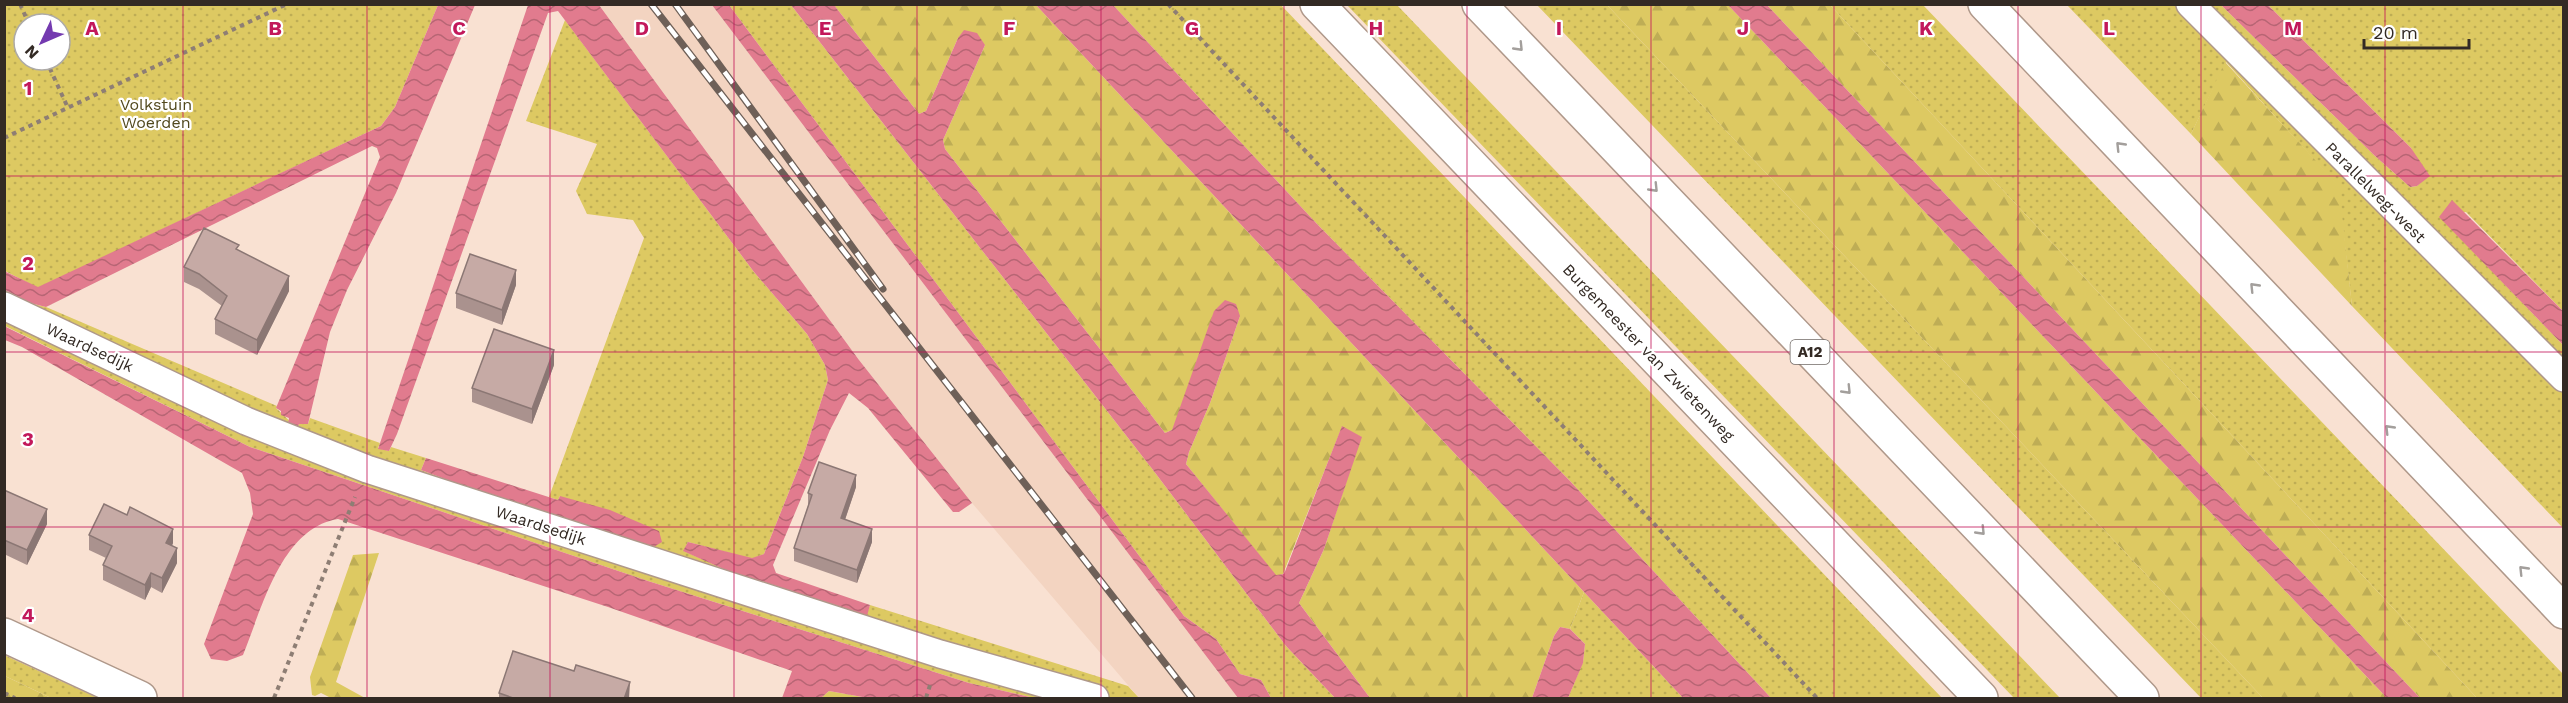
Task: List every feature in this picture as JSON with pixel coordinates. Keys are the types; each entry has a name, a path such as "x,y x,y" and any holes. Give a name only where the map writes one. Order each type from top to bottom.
{"main road":[{"name":"Burgemeester van Zwietenweg","path":"1317,4 1981,699"},
{"name":"A12","path":"1479,4 2142,699"},
{"path":"1985,4 2564,612"},
{"path":"4,634 140,699"}],"street":[{"name":"Parallelweg-west","path":"2190,4 2564,378"},
{"name":"Waardsedijk","path":"4,306 246,421 367,469 940,654 1095,699"}],"path":[{"path":"4,138 287,4"},
{"path":"1168,4 1817,699"},
{"path":"52,72 68,108"},
{"path":"274,699 344,524"},
{"path":"4,693 15,699"}],"shaded area":[{"path":"599,5 712,5 1238,698 1139,698 972,503 859,360"}],"green space":[{"name":"Volkstuin Woerden","path":"4,5 438,5 395,107 381,126 38,288 5,271"},
{"path":"729,5 791,5 1153,470 1286,646 1335,698 1271,698 1261,680 1240,674 1216,639 1184,616"},
{"path":"834,5 1036,5 1584,592 1570,629 1560,627 1554,636 1532,698 1370,698 1299,603 1324,549 1361,437 1342,427 1283,574 1276,576 1186,464 1240,316 1172,430 1165,433 945,149 943,140 985,45 958,38 926,111 919,114"},
{"path":"1113,5 1281,5 1942,698 1771,698 1570,481 1317,224"},
{"path":"1347,5 1397,5 2060,698 2014,698"},
{"path":"1537,5 1607,5 2263,698 2201,698"},
{"path":"1607,5 1728,5 2387,698 2263,698"},
{"path":"1767,5 1830,5 2477,698 2420,698"},
{"path":"1830,5 1923,5 2563,674 2563,698 2477,698"},
{"path":"2067,5 2221,5 2375,156 2410,187 2417,186 2425,178 2411,148 2268,5 2563,5 2563,311 2466,212 2440,217 2563,345 2563,528 2352,306 2338,186 2226,62 2191,134"},
{"path":"565,20 754,272 807,334 825,365 828,380 803,457 764,554 752,559 688,542 684,551 737,575 866,616 870,605 1128,686 1139,698 1034,698 969,683 648,581 250,447 5,326 4,290 277,406 276,408 297,428 299,424 308,424 310,418 380,443 378,448 389,451 391,447 426,458 421,470 567,525 560,496 558,500 549,497 644,238 633,220 587,214 576,191 597,144 526,121"},
{"path":"2225,62 2339,186 2352,306 2191,134"},
{"path":"379,553 336,682 365,698 331,698 321,693 312,695 310,677 353,555"},
{"path":"1584,592 1683,698 1568,698 1583,662 1585,644 1570,629"},
{"path":"4,655 98,698 51,698 5,676"},
{"path":"5,676 51,698 5,698"},
{"path":"829,691 868,698 821,698"}],"water":[{"path":"438,5 475,5 396,193 347,290 330,332 308,424 299,424 297,429 288,424 289,418 281,415 281,411 276,408 380,157 377,148 372,146 46,307 30,303 5,290 4,271 38,287 381,126 395,107"},
{"path":"528,5 599,5 859,360 972,503 959,512 953,512 868,408 849,393 830,430 773,565 776,573 870,605 867,616 737,575 683,551 688,542 752,558 764,554 803,457 828,380 825,365 807,334 754,272 558,11 548,13 397,434 389,451 378,449"},
{"path":"712,5 729,5 1184,616 1216,639 1240,674 1261,680 1271,698 1238,698"},
{"path":"791,5 834,5 919,114 926,111 958,38 964,30 977,33 985,45 943,140 945,149 1165,433 1172,430 1214,311 1225,300 1236,304 1240,316 1186,464 1276,575 1284,574 1342,426 1362,437 1324,549 1299,603 1370,698 1335,698 1286,646 1153,470"},
{"path":"1036,5 1113,5 1317,224 1570,481 1771,698 1683,698"},
{"path":"1728,5 1767,5 2420,698 2387,698"},
{"path":"2221,5 2268,5 2411,148 2430,176 2417,186 2410,187 2375,156"},
{"path":"2452,200 2563,311 2563,345 2439,217"},
{"path":"4,326 250,447 648,581 969,683 1034,698 868,698 829,691 821,698 782,698 792,671 608,607 338,519 318,526 302,538 288,554 266,594 243,655 227,661 211,659 204,644 253,514 250,493 242,473 22,347 5,340"},
{"path":"426,458 558,500 560,496 610,510 659,531 662,542 652,548 567,525 421,470"},
{"path":"1560,627 1570,629 1585,644 1583,663 1568,698 1532,698 1554,636"}],"building":[{"path":"204,228 239,245 236,249 289,276 257,340 215,319 227,296 199,274 184,267"},
{"path":"470,254 516,270 502,310 456,293"},
{"path":"494,329 554,350 532,409 472,388"},
{"path":"819,462 856,475 841,518 872,529 857,570 794,548 812,495 808,493"},
{"path":"4,490 47,509 27,550 4,540"},
{"path":"104,504 127,515 130,507 173,529 166,543 177,548 162,578 151,573 145,585 103,565 112,546 89,535"},
{"path":"513,651 574,671 576,665 630,682 624,699 516,699 499,693"}],"railway":[{"path":"651,4 1192,698"},
{"path":"675,4 883,289"}]}
